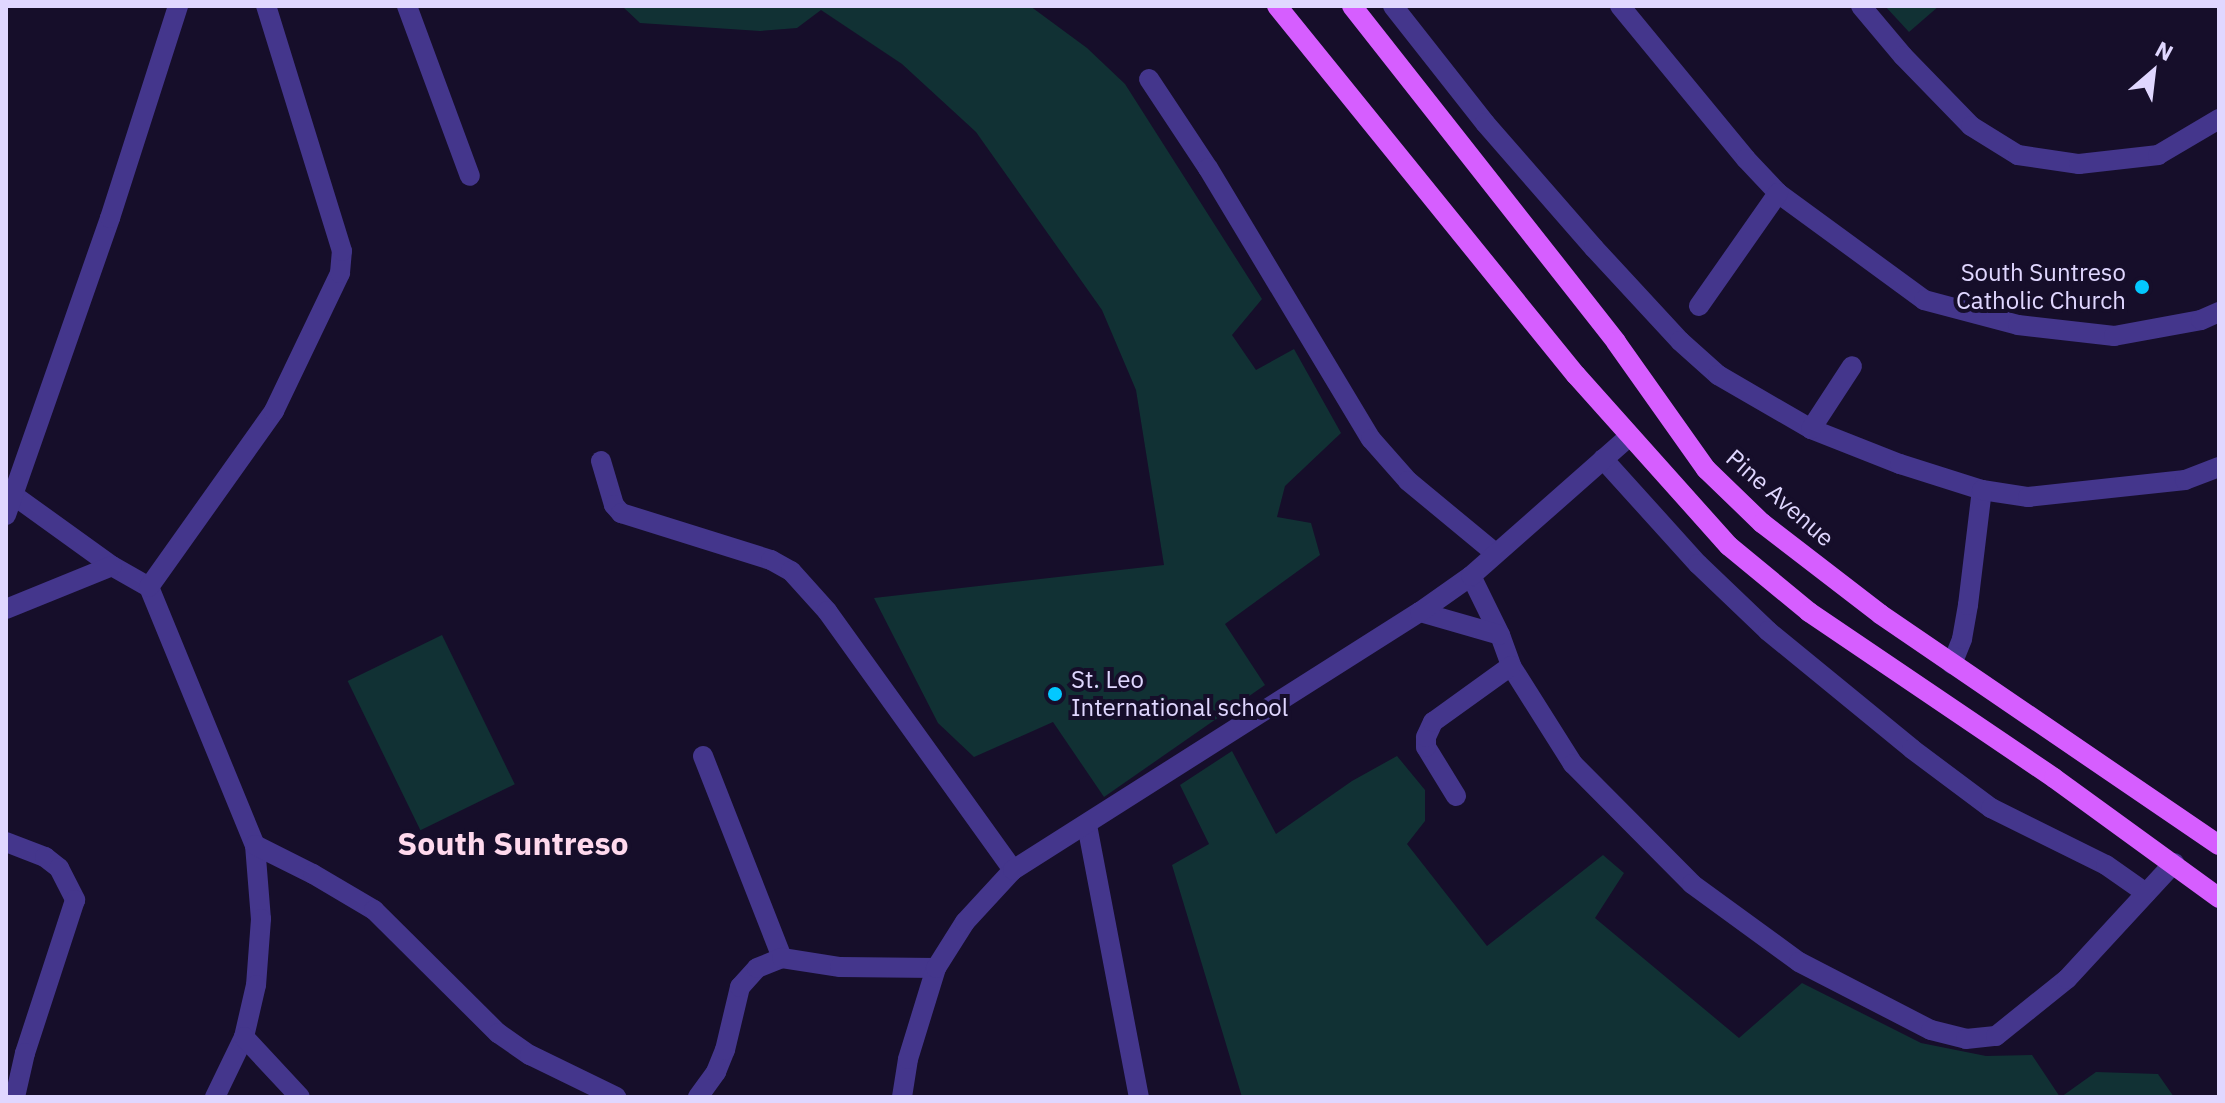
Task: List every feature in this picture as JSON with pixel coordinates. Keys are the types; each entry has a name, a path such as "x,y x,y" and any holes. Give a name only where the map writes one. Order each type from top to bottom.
{"main road":[{"path":"1277,6 1576,375 1729,546 1809,612 2174,863 2219,898"},
{"name":"Pine Avenue","path":"1352,6 1616,342 1706,469 1762,523 1880,614 2219,845"}],"street":[{"path":"6,515 110,218 178,6"},
{"path":"149,587 274,411 340,273 342,251 266,6"},
{"path":"407,6 470,176"},
{"path":"1393,6 1485,123 1680,341 1718,375 1811,429 1900,464 1982,490 2028,497 2185,480 2219,467"},
{"path":"1620,6 1746,159 1778,193 1924,300 2018,325 2114,336 2201,320 2219,312"},
{"path":"1861,6 1903,56 1971,126 2018,155 2079,164 2158,155 2219,119"},
{"path":"1149,79 1208,168 1371,439 1408,481 1495,553"},
{"path":"1699,306 1778,193"},
{"path":"1811,429 1852,366"},
{"path":"902,1097 908,1059 936,968 965,922 1013,870 1420,612 1471,576 1630,436"},
{"path":"1603,459 1698,564 1768,631 1912,749 1991,808 2106,865 2146,893"},
{"path":"601,461 614,505 621,513 771,560 791,571 827,611 1013,870"},
{"path":"1952,664 1962,639 1968,605 1982,490"},
{"path":"12,494 112,566 149,587 255,845 261,919 256,985 244,1037 215,1097"},
{"path":"6,609 112,566"},
{"path":"1471,576 1500,635 1511,666 1573,764 1692,884 1799,962 1931,1030 1966,1039 1996,1036 2067,979 2174,863"},
{"path":"1420,612 1500,635"},
{"path":"1456,796 1426,747 1426,737 1433,722 1511,666"},
{"path":"703,756 782,958"},
{"path":"1087,825 1139,1097"},
{"path":"6,842 45,857 59,868 75,900 25,1053 15,1097"},
{"path":"255,845 374,910 498,1033 530,1055 616,1097"},
{"path":"698,1097 716,1072 725,1050 740,987 757,968 782,958 840,967 936,968"},
{"path":"244,1037 300,1097"}],"green space":[{"path":"622,6 1030,6 1087,48 1125,84 1262,299 1232,335 1256,370 1294,349 1341,433 1285,486 1277,517 1311,523 1320,555 1225,624 1265,685 1104,797 1053,722 974,757 938,723 874,598 1164,565 1136,390 1102,310 976,132 902,64 821,10 797,28 760,31 640,23"},
{"path":"1885,6 1939,6 1909,32"},
{"path":"442,635 515,784 420,830 348,681"},
{"path":"1232,751 1276,834 1352,781 1397,756 1425,790 1425,821 1407,844 1487,946 1603,855 1624,873 1595,918 1739,1038 1802,983 1921,1043 1986,1056 2032,1055 2060,1097 1242,1097 1172,865 1209,844 1180,785"},
{"path":"2096,1072 2158,1074 2174,1097 2061,1097"}],"place":[{"name":"South Suntreso Catholic Church","path":"2142,287"},
{"name":"St. Leo International school","path":"1055,694"}],"district":[{"name":"South Suntreso","path":"513,843"}]}
